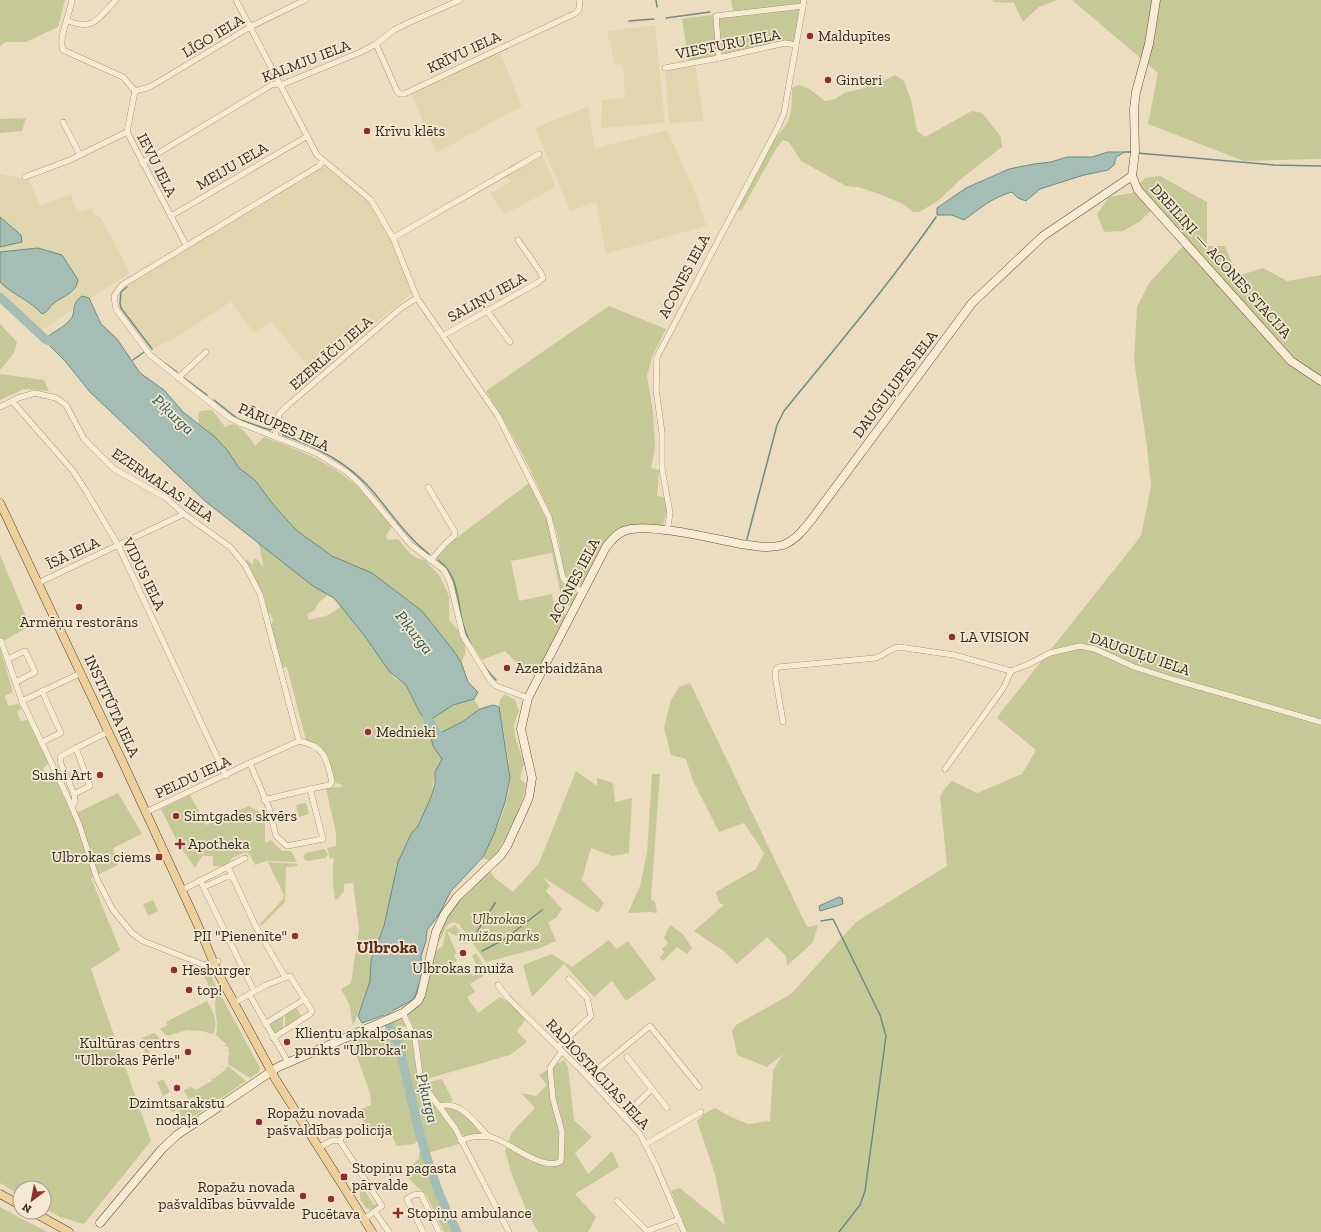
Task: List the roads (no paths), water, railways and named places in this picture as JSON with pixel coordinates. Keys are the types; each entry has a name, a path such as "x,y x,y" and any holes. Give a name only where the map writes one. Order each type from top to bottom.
{"main road":[{"name":"INSTITŪTA IELA","path":"0,503 146,812 234,1003 271,1072 372,1232"},
{"path":"0,1194 12,1201"},
{"path":"47,1220 69,1232"}],"street":[{"path":"72,0 62,39 63,50 123,77 135,92"},
{"path":"68,20 80,25 87,25 95,22 116,0"},
{"path":"236,0 281,85 306,137 322,162 354,184 371,200 392,238 417,298 444,335 508,433 548,517 563,578 570,585 582,592"},
{"name":"LĪGO IELA","path":"135,92 150,87 250,27 305,0"},
{"name":"KALMJU IELA","path":"142,162 273,84 281,85 376,44 394,30 460,0"},
{"name":"KRĪVU IELA","path":"376,44 397,91 400,94 404,94 576,13 579,9 580,0"},
{"name":"DREILIŅI — ACONES STACIJA","path":"1156,0 1149,44 1136,92 1134,109 1135,152 1132,176 1138,190 1291,361 1321,381"},
{"path":"719,58 716,16 803,3"},
{"name":"ACONES IELA","path":"100,1223 168,1143 177,1135 288,1062 399,1014 418,1001 421,995 436,932 444,915 457,897 501,855 516,829 529,797 532,778 521,729 522,721 528,698 582,592 612,538 620,533 636,528 667,531 670,513 662,469 662,433 656,389 657,357 784,113 803,3"},
{"name":"VIESTURU IELA","path":"665,68 719,58 785,43 796,44"},
{"name":"IEVU IELA","path":"135,92 127,132 186,245"},
{"path":"63,122 80,154"},
{"path":"25,177 127,132"},
{"name":"MEIJU IELA","path":"171,216 306,137"},
{"path":"392,238 539,154"},
{"name":"PĀRUPES IELA","path":"322,162 319,166 122,285 114,296 116,309 150,355 230,418 316,453 347,472 363,488 411,545 444,570 450,582 463,636 490,680 496,686 528,698"},
{"name":"DAUGUĻUPES IELA","path":"667,531 758,547 783,545 793,540 812,519 972,303 1043,236 1132,176"},
{"name":"SALIŅU IELA","path":"444,335 537,283 543,278 518,240"},
{"name":"EZERLĪČU IELA","path":"275,437 279,414 287,406 401,308 417,298"},
{"path":"487,311 510,342"},
{"path":"178,378 206,352"},
{"name":"EZERMALAS IELA","path":"0,407 12,400 35,393 56,398 66,405 84,439 114,469 166,498 184,514 230,547 249,573 260,594 299,742"},
{"name":"VIDUS IELA","path":"12,400 72,471 86,490 118,546 226,776"},
{"path":"428,487 455,532 454,536 431,560"},
{"name":"ĪSĀ IELA","path":"38,583 184,514"},
{"path":"1,642 22,701 72,807 100,887 113,910 132,933 154,946 192,961 208,965 216,962"},
{"name":"DAUGUĻU IELA","path":"1011,671 1029,664 1046,654 1080,646 1095,649 1134,667 1321,722"},
{"path":"783,722 775,675 779,666 868,658 880,656 890,649 910,648 970,659 1011,671 1004,687 945,769"},
{"path":"8,659 25,651 35,672 16,682"},
{"path":"22,701 80,673"},
{"path":"42,691 61,733 42,742"},
{"path":"72,807 75,802 74,794 61,764 60,757 108,732"},
{"path":"264,800 332,784 327,762 321,750 314,745 299,742"},
{"name":"PELDU IELA","path":"146,812 299,742"},
{"path":"74,794 90,786 76,748"},
{"name":"PELDU IELA","path":"250,764 264,800 269,808 276,836 287,846 323,839 310,789"},
{"path":"182,890 245,858"},
{"path":"228,867 256,927 284,977"},
{"path":"204,887 226,877 232,877"},
{"path":"200,880 252,992 265,1024 288,1062"},
{"path":"234,1003 252,992 284,977 290,976 312,1011 310,1014 273,1038"},
{"path":"461,1141 488,1136 495,1138 524,1154 551,1164 558,1164 562,1161 562,1132 553,1099 550,1068 560,1049 592,1016 587,998 569,979"},
{"name":"RADIOSTACIJAS IELA","path":"498,986 588,1077 624,1116 646,1144 684,1232"},
{"path":"265,1024 305,999"},
{"path":"399,1014 415,1039 420,1082 452,1123 509,1232"},
{"path":"588,1077 650,1026 699,1087"},
{"path":"627,1057 667,1108"},
{"path":"624,1116 652,1089"},
{"path":"439,1106 450,1104 460,1108 488,1136"},
{"path":"646,1144 701,1112"},
{"path":"340,1141 342,1136 358,1127"},
{"path":"318,1148 333,1140 340,1141 382,1206 364,1219"},
{"path":"423,1232 407,1199 413,1195 420,1194 439,1232"},
{"path":"617,1201 647,1231 679,1219"},
{"path":"375,1212 389,1232"}],"water":[{"path":"1108,152 1125,152 1116,157 1114,165 1108,170 1084,175 1040,189 1026,201 1018,198 1012,192 992,200 964,220 952,215 937,215 937,208 966,188 1009,169 1051,162 1067,157 1092,157"},
{"path":"0,217 21,235 22,242 0,247"},
{"path":"38,248 62,255 78,280 71,292 57,301 42,314 0,282 0,252"},
{"path":"82,296 89,298 101,324 117,339 140,373 164,390 183,412 215,437 228,451 239,468 255,480 272,503 296,530 332,556 372,573 422,611 461,662 468,682 478,692 474,699 453,705 430,720 426,720 420,713 406,685 389,671 364,635 334,598 313,586 205,501 90,392 45,339 64,326 72,318 76,302"},
{"path":"493,705 499,707 510,778 505,802 494,834 483,857 451,891 438,916 427,930 426,941 421,956 422,976 414,999 387,1014 362,1023 358,1016 370,981 371,961 384,926 398,862 411,834 418,826 431,797 435,784 435,772 442,759 433,746 429,728 434,726 438,734 462,722 480,709"},
{"path":"839,897 842,898 843,904 820,911 819,906"}],"waterway":[{"path":"656,0 657,7"},
{"path":"666,18 710,12"},
{"path":"629,21 654,19"},
{"path":"1125,152 1132,152"},
{"path":"1137,153 1274,165 1321,166"},
{"path":"747,539 777,425 784,411 881,291 936,217"},
{"path":"127,287 121,292 121,308 152,349"},
{"name":"Piķurga","path":"0,297 45,339 55,343"},
{"path":"133,360 144,352"},
{"path":"159,359 177,372"},
{"path":"184,378 207,395"},
{"path":"214,400 238,419 270,430 272,429"},
{"path":"282,432 283,435 318,449 350,469 376,495 412,539 429,554"},
{"path":"438,560 445,566 454,581 463,624 472,646 476,654 496,680"},
{"name":"Piķurga","path":"426,709 428,720 439,737"},
{"path":"475,935 495,903"},
{"path":"482,951 505,939 542,910"},
{"path":"821,921 833,919 880,1015 886,1036 865,1191 860,1205 839,1232"},
{"name":"Piķurga","path":"390,1002 388,1014 390,1029 399,1044 422,1140 437,1187 457,1232"}],"place":[{"name":"Maldupītes","path":"810,36"},
{"name":"Ginteri","path":"828,80"},
{"name":"Krīvu klēts","path":"367,131"},
{"name":"Armēņu restorāns","path":"79,607"},
{"name":"LA VISION","path":"952,637"},
{"name":"Azerbaidžāna","path":"507,668"},
{"name":"Mednieki","path":"368,732"},
{"name":"Sushi Art","path":"100,775"},
{"name":"Simtgades skvērs","path":"176,816"},
{"name":"Apotheka","path":"180,844"},
{"name":"Ulbrokas ciems","path":"159,857"},
{"name":"PII \"Pienenīte\"","path":"295,936"},
{"name":"Ulbrokas muiža","path":"463,953"},
{"name":"Hesburger","path":"174,970"},
{"name":"top!","path":"189,990"},
{"name":"Klientu apkalpošanas punkts \"Ulbroka\"","path":"287,1042"},
{"name":"Kultūras centrs \"Ulbrokas Pērle\"","path":"188,1052"},
{"name":"Dzimtsarakstu nodaļa","path":"177,1088"},
{"name":"Ropažu novada pašvaldības policija","path":"259,1122"},
{"name":"Stopiņu pagasta pārvalde","path":"344,1177"},
{"name":"Ropažu novada pašvaldības būvvalde","path":"303,1196"},
{"name":"Pucētava","path":"331,1199"},
{"name":"Stopiņu ambulance","path":"398,1213"}],"district":[{"name":"Ulbroka","path":"387,947"}],"park label":[{"name":"Ulbrokas muižas parks","path":"499,928"}]}
